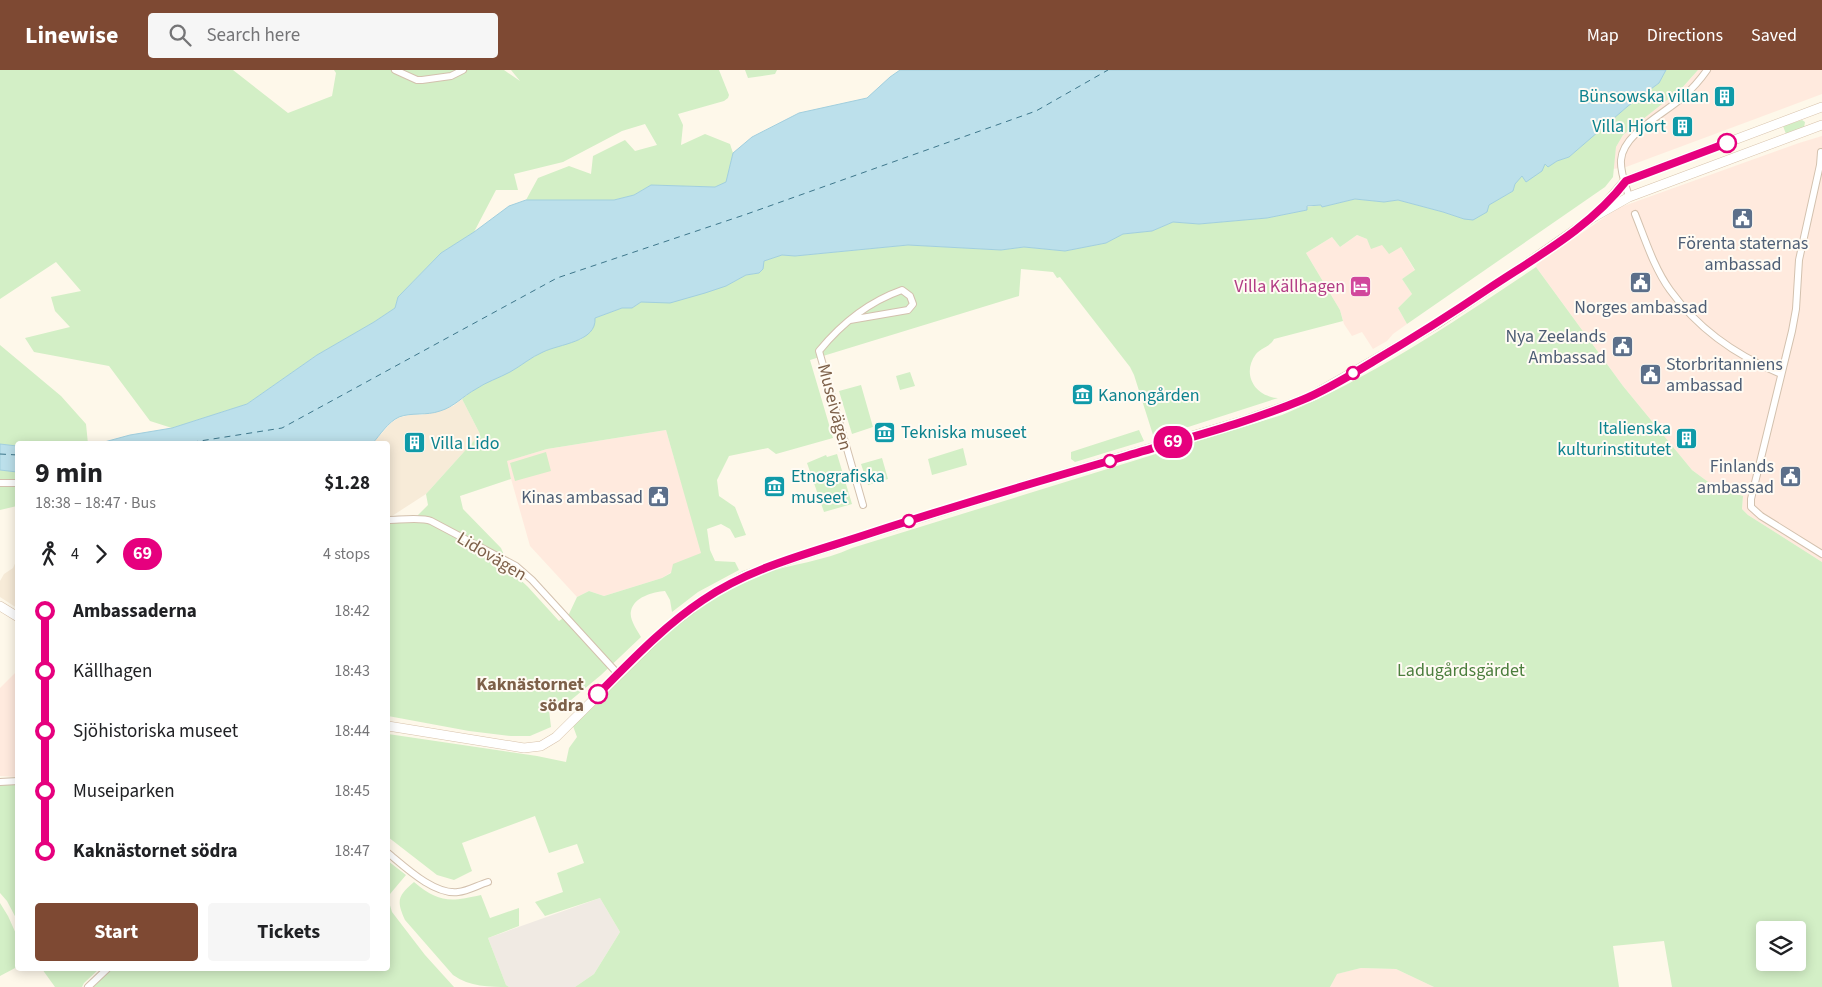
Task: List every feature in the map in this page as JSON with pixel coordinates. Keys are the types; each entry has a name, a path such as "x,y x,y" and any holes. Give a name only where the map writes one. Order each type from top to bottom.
{"street":[{"path":"395,70 417,80 422,80 451,76 463,70"},
{"path":"1629,198 1620,161 1628,142 1641,129 1684,97 1707,70"},
{"path":"1592,218 1626,181 1822,107"},
{"path":"390,726 507,746 533,748 549,742 664,630 704,599 744,576 769,566 1009,490 1246,420 1306,399 1435,325 1592,218 1629,198 1820,126 1812,111"},
{"path":"1821,152 1820,165 1799,260 1796,309 1792,331 1752,493 1752,507 1761,516 1822,554"},
{"path":"1635,214 1653,258 1670,290 1688,310 1710,334 1734,351 1781,374"},
{"name":"Museivägen","path":"850,320 908,310 913,304 910,296 902,290 883,296 859,312 836,331 819,351 863,505"},
{"path":"0,483 15,483"},
{"name":"Lidovägen","path":"390,520 424,518 516,566 532,580 618,674"},
{"path":"0,606 15,615"},
{"path":"0,782 15,781"},
{"path":"390,855 421,879 438,889 458,892 488,882"},
{"path":"88,987 105,971"}],"shaded area":[{"path":"1698,70 1822,70 1822,94 1626,167 1613,169 1616,147 1623,135 1681,89"},
{"path":"1822,136 1822,562 1748,515 1742,509 1743,496 1715,487 1692,470 1623,386 1536,267 1537,264 1618,208"},
{"path":"1357,235 1382,245 1401,247 1415,271 1402,279 1412,294 1398,308 1407,324 1387,341 1373,349 1362,332 1352,336 1344,324 1340,310 1306,253 1332,237 1340,247"},
{"path":"462,399 480,434 426,494 390,516 390,441 375,441 398,418 413,414 422,415 453,406"},
{"path":"666,430 702,553 662,578 604,596 589,591 577,597 530,546 506,461 547,449"},
{"path":"15,564 15,607 0,597 0,581 4,574 13,568"},
{"path":"15,673 15,777 0,776 0,688"},
{"path":"600,898 620,932 594,974 575,987 509,987 506,985 488,938"},
{"path":"1361,968 1396,969 1434,987 1330,987 1336,974"}],"green space":[{"path":"0,70 233,70 288,113 332,96 336,73 334,70 504,70 520,81 511,70 719,70 729,95 728,98 724,101 678,114 683,125 681,145 705,134 730,144 733,153 726,183 715,187 651,185 634,195 614,200 526,200 538,178 569,166 591,174 593,156 625,140 635,151 657,145 645,124 622,131 563,162 514,174 518,190 496,190 474,232 441,253 398,297 395,308 317,355 247,404 172,428 150,421 109,366 34,352 25,338 70,327 55,311 51,297 81,291 56,262 0,299"},
{"path":"745,70 777,70 775,74 748,78"},
{"path":"1666,70 1698,70 1681,89 1623,135 1616,147 1613,177 1605,187 1407,324 1398,308 1412,294 1402,279 1415,270 1401,247 1389,254 1382,245 1371,249 1367,239 1357,235 1340,247 1332,237 1306,253 1340,310 1343,321 1274,339 1256,354 1250,369 1253,383 1263,394 1278,398 1154,438 1130,367 1060,277 1057,278 1053,272 1021,269 1019,296 810,360 833,438 776,454 768,448 729,456 717,480 719,496 735,507 746,535 735,538 730,529 721,524 707,529 710,550 715,561 735,562 739,570 698,592 672,612 670,600 665,591 650,594 636,602 631,611 631,617 641,637 571,700 549,710 551,727 530,736 511,736 469,731 390,716 390,524 413,520 428,505 426,494 480,434 462,399 476,388 511,371 540,353 556,346 582,339 595,318 622,308 632,308 641,302 726,286 746,275 759,273 764,261 782,255 795,256 908,245 1001,250 1024,247 1065,251 1106,243 1123,234 1152,231 1173,222 1199,224 1267,218 1307,210 1307,207 1321,205 1322,207 1355,199 1384,202 1398,200 1464,219 1513,191 1515,184 1522,175 1526,182 1545,164 1549,166 1569,157 1628,106 1659,83","holes":["666,430 701,553 673,564 671,573 662,578 604,596 589,591 577,597 569,614 559,621 511,571 501,548 463,509 460,496 511,479 507,461 547,449"]},
{"path":"1802,120 1805,122 1804,128 1786,134 1783,126"},
{"name":"Ladugårdsgärdet","path":"1536,267 1623,386 1692,470 1715,487 1743,496 1742,509 1748,515 1822,562 1822,987 1672,987 1664,941 1613,946 1619,987 1434,987 1396,969 1361,968 1337,974 1330,987 575,987 594,974 620,932 600,898 545,916 535,902 563,892 557,873 584,863 577,844 549,853 535,816 462,843 472,871 454,880 437,875 390,839 390,734 566,762 569,748 577,737 573,726 635,663 682,619 735,586 769,572 829,557 852,548 1282,415 1349,383 1413,347"},
{"path":"0,345 61,396 86,424 88,441 15,441 15,446 0,444"},
{"path":"910,372 915,386 900,390 896,376"},
{"path":"861,385 873,427 852,434 839,391"},
{"path":"1139,430 1144,441 1075,462 1071,459 1071,452"},
{"path":"963,448 967,465 932,475 928,459"},
{"path":"546,452 551,471 515,481 510,463"},
{"path":"837,454 852,504 824,512 807,463 826,455 827,457"},
{"path":"882,458 888,479 868,485 861,464"},
{"path":"0,470 15,472 15,506 0,510"},
{"path":"0,785 15,785 15,916 7,901 0,893"},
{"path":"390,863 406,875 390,894"},
{"path":"414,882 431,894 445,899 453,900 481,895 490,918 519,908 519,926 488,938 506,985 509,987 473,984 453,975 405,920 402,913 400,899"},
{"path":"0,903 15,932 15,968 0,976"},
{"path":"390,905 392,912 425,955 454,987 92,987 108,971 390,971"},
{"path":"43,971 97,971 82,987 55,987"}],"water":[{"path":"900,70 1666,70 1659,83 1628,106 1569,157 1557,161 1548,167 1545,164 1542,171 1526,182 1522,176 1515,184 1513,191 1489,205 1487,212 1473,220 1398,200 1384,202 1355,199 1322,207 1321,205 1307,206 1307,210 1267,218 1199,224 1173,222 1152,231 1123,234 1106,243 1065,251 1024,247 1001,250 908,245 795,256 782,255 764,261 763,269 759,273 746,275 726,286 670,303 641,302 632,308 622,308 595,318 594,326 584,337 539,354 510,372 471,392 445,409 399,417 388,425 375,441 108,441 130,435 172,428 247,404 317,355 395,308 398,297 441,253 509,206 526,200 614,200 634,195 651,185 715,187 726,182 733,153 752,137 799,113 867,98"},
{"path":"0,444 15,446 15,472 0,470"}],"ferry route":[{"path":"200,441 282,428 557,278 747,214 1036,111 1108,70"},
{"path":"0,454 15,455"}],"bus line":[{"name":"69","path":"598,694 664,630 704,599 744,576 802,555 1009,490 1246,420 1306,399 1435,325 1532,260 1592,218 1626,181 1727,143"}],"place":[{"name":"Bünsowska villan","path":"1725,96"},
{"name":"Villa Hjort","path":"1682,126"},
{"name":"Förenta staternas ambassad","path":"1743,218"},
{"name":"Norges ambassad","path":"1641,282"},
{"name":"Villa Källhagen","path":"1361,286"},
{"name":"Nya Zeelands Ambassad","path":"1622,346"},
{"name":"Storbritanniens ambassad","path":"1650,374"},
{"name":"Kanongården","path":"1082,395"},
{"name":"Tekniska museet","path":"885,432"},
{"name":"Italienska kulturinstitutet","path":"1687,438"},
{"name":"Villa Lido","path":"415,443"},
{"name":"Finlands ambassad","path":"1790,476"},
{"name":"Etnografiska museet","path":"775,486"},
{"name":"Kinas ambassad","path":"659,497"},
{"name":"Kaknästornet södra","path":"598,694"}]}
